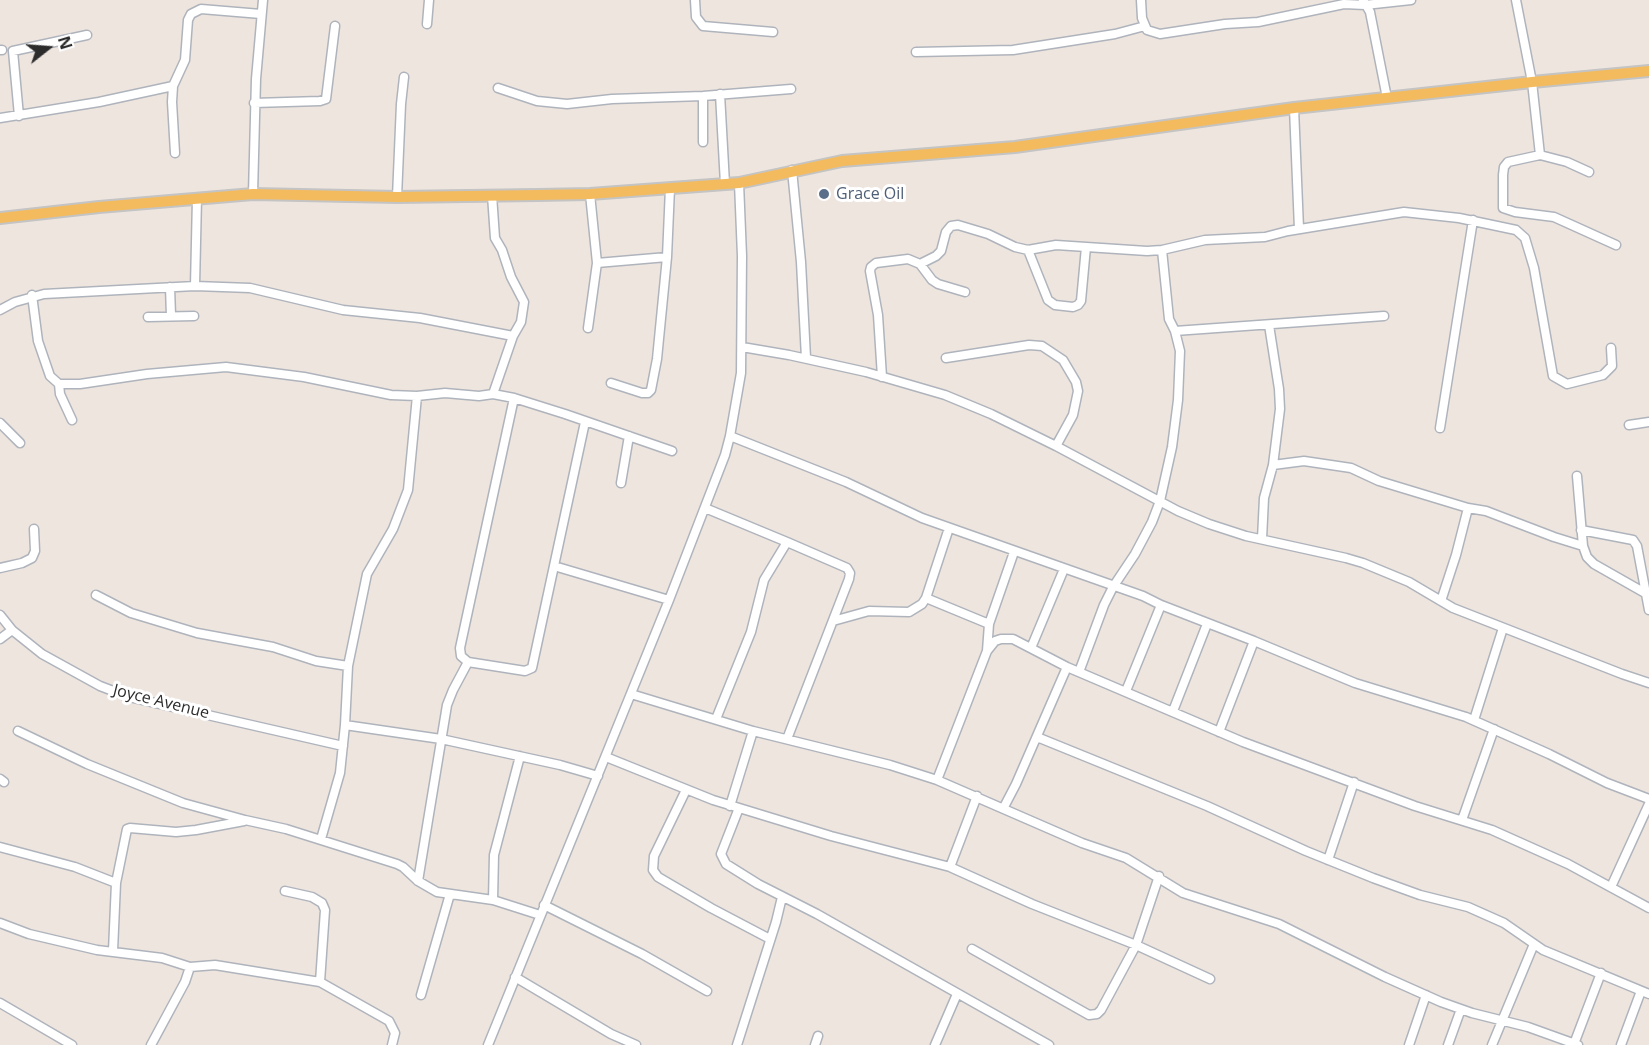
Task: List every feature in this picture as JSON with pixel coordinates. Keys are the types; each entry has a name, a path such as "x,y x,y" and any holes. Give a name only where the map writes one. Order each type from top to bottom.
{"main road":[{"path":"0,218 252,194 397,197 590,194 739,183 792,170 887,156 1015,147 1294,108 1532,81 1649,71"}],"street":[{"path":"252,194 254,103 263,0"},
{"path":"427,24 429,0"},
{"path":"695,0 696,17 702,26 773,32"},
{"path":"1141,0 1142,18 1145,26 1152,33 1171,33 1225,24 1258,22 1344,4 1411,0"},
{"path":"1516,0 1532,81 1540,155"},
{"path":"1364,2 1370,12 1387,98"},
{"path":"175,153 173,86 185,60 188,20 191,14 201,9 261,14"},
{"path":"916,52 1013,50 1115,34 1145,26"},
{"path":"254,103 326,99 335,27"},
{"path":"19,116 13,51 87,35"},
{"path":"397,197 404,76"},
{"path":"0,118 99,102 173,86"},
{"path":"498,88 537,101 567,104 791,89"},
{"path":"720,94 725,184"},
{"path":"703,96 703,142"},
{"path":"1294,108 1299,229"},
{"path":"1589,172 1567,162 1540,155 1508,162 1504,167 1503,175 1503,208 1515,212 1554,217 1616,245"},
{"path":"792,170 801,262 806,358"},
{"path":"488,1045 669,600 730,436 738,395 742,346 739,183"},
{"path":"611,384 642,393 648,393 651,390 657,359 667,257 670,188"},
{"path":"588,328 597,263 590,194"},
{"path":"492,195 495,238 524,302 520,322 493,394"},
{"path":"195,286 197,198"},
{"path":"920,264 938,255 946,232 954,225 988,234 1015,247 1028,250 1056,245 1147,251 1162,250 1205,240 1265,237 1299,229 1404,212 1424,213 1473,220 1516,230 1525,238 1534,268 1553,376 1567,384 1603,375 1612,366 1611,348"},
{"path":"1440,429 1473,220"},
{"path":"1028,250 1048,300 1055,305 1073,307 1081,301 1086,247"},
{"path":"1079,672 1104,604 1152,522 1160,501 1172,447 1178,400 1180,351 1169,319 1162,250"},
{"path":"597,263 667,257"},
{"path":"882,377 878,315 871,267 876,263 908,259 920,264 938,284 965,292"},
{"path":"0,310 32,296 195,286 250,288 343,310 420,318 513,336"},
{"path":"170,287 171,316"},
{"path":"32,296 38,341 50,376 59,384 80,384 147,374 226,367 304,376 383,393 417,396 445,393 479,396 493,394 514,398 672,451"},
{"path":"148,317 194,316"},
{"path":"1175,331 1384,316"},
{"path":"1262,539 1264,498 1279,432 1280,388 1269,326"},
{"path":"946,358 1029,345 1042,346 1063,360 1076,382 1078,391 1073,415 1056,446"},
{"path":"742,346 806,358 882,377 964,402 1209,524 1363,563 1402,579 1441,601 1503,628 1649,683"},
{"path":"59,384 60,394 72,420"},
{"path":"321,839 340,773 348,666 367,574 393,529 408,490 417,396"},
{"path":"514,398 460,648 461,656 468,662 525,671 532,668 585,422"},
{"path":"1629,425 1649,422"},
{"path":"0,423 20,443"},
{"path":"621,483 629,436"},
{"path":"730,436 846,482 922,518 1143,596 1206,624 1254,640 1355,683 1474,720 1607,783 1649,799"},
{"path":"1273,465 1304,461 1351,468 1379,481 1468,508 1486,511 1583,546"},
{"path":"1577,476 1581,530 1587,557 1594,564 1645,593"},
{"path":"705,508 847,568 850,573 788,739"},
{"path":"1441,601 1468,508"},
{"path":"833,621 869,611 909,612 922,604 949,528"},
{"path":"0,568 32,558 35,551 34,529"},
{"path":"1581,530 1633,540 1637,546 1649,610"},
{"path":"716,719 751,632 764,580 787,542"},
{"path":"937,780 987,651 989,624 1014,552"},
{"path":"554,566 669,600"},
{"path":"1031,648 1064,569"},
{"path":"96,595 131,613 197,633 273,647 316,661 348,666"},
{"path":"926,598 989,624"},
{"path":"1126,691 1161,605"},
{"name":"Joyce Avenue","path":"0,615 12,630 58,664 100,686 129,697 343,746"},
{"path":"1173,711 1206,624"},
{"path":"1474,720 1503,628"},
{"path":"0,639 12,630"},
{"path":"987,651 995,641 1013,639 1067,667 1219,732 1415,806 1462,820 1540,851 1649,908"},
{"path":"1219,732 1254,640"},
{"path":"418,881 449,697 468,662"},
{"path":"1004,807 1067,667"},
{"path":"631,694 753,730 891,765 937,780 1004,807 1082,843 1126,858 1183,892 1279,924 1426,995 1461,1009 1576,1044 1601,973"},
{"path":"345,725 441,739 598,776"},
{"path":"1462,820 1494,729"},
{"path":"753,730 735,807 722,849 723,861 782,897 817,914 1049,1045"},
{"path":"18,731 87,765 160,795 321,839 397,864 432,890 493,900 540,915"},
{"path":"1037,737 1206,806 1328,860 1409,891 1468,908 1504,922 1533,944 1645,993 1621,1045"},
{"path":"493,900 494,855 520,756"},
{"path":"606,757 686,790 735,807 831,836 950,867 1023,900 1136,945 1210,979"},
{"path":"1328,860 1354,782"},
{"path":"686,790 654,856 652,870 658,878 770,939"},
{"path":"950,867 977,796"},
{"path":"1611,887 1649,804"},
{"path":"113,951 116,883 126,834 130,828 176,832 245,820"},
{"path":"0,848 66,864 116,883"},
{"path":"972,949 1089,1015 1096,1014 1101,1010 1136,945 1159,876"},
{"path":"285,891 312,897 322,903 325,910 320,982"},
{"path":"422,995 450,894"},
{"path":"737,1045 779,914 782,897"},
{"path":"544,905 642,954 707,991"},
{"path":"0,923 29,934 97,950 162,958 190,967 215,965 320,982 389,1021 395,1033 392,1045"},
{"path":"1491,1045 1533,944"},
{"path":"152,1045 185,982 190,967"},
{"path":"515,976 601,1028 636,1045"},
{"path":"935,1045 957,994"},
{"path":"1409,1045 1426,995"},
{"path":"0,1003 72,1045"},
{"path":"1448,1045 1461,1009"}],"place":[{"name":"Grace Oil","path":"824,194"}]}
